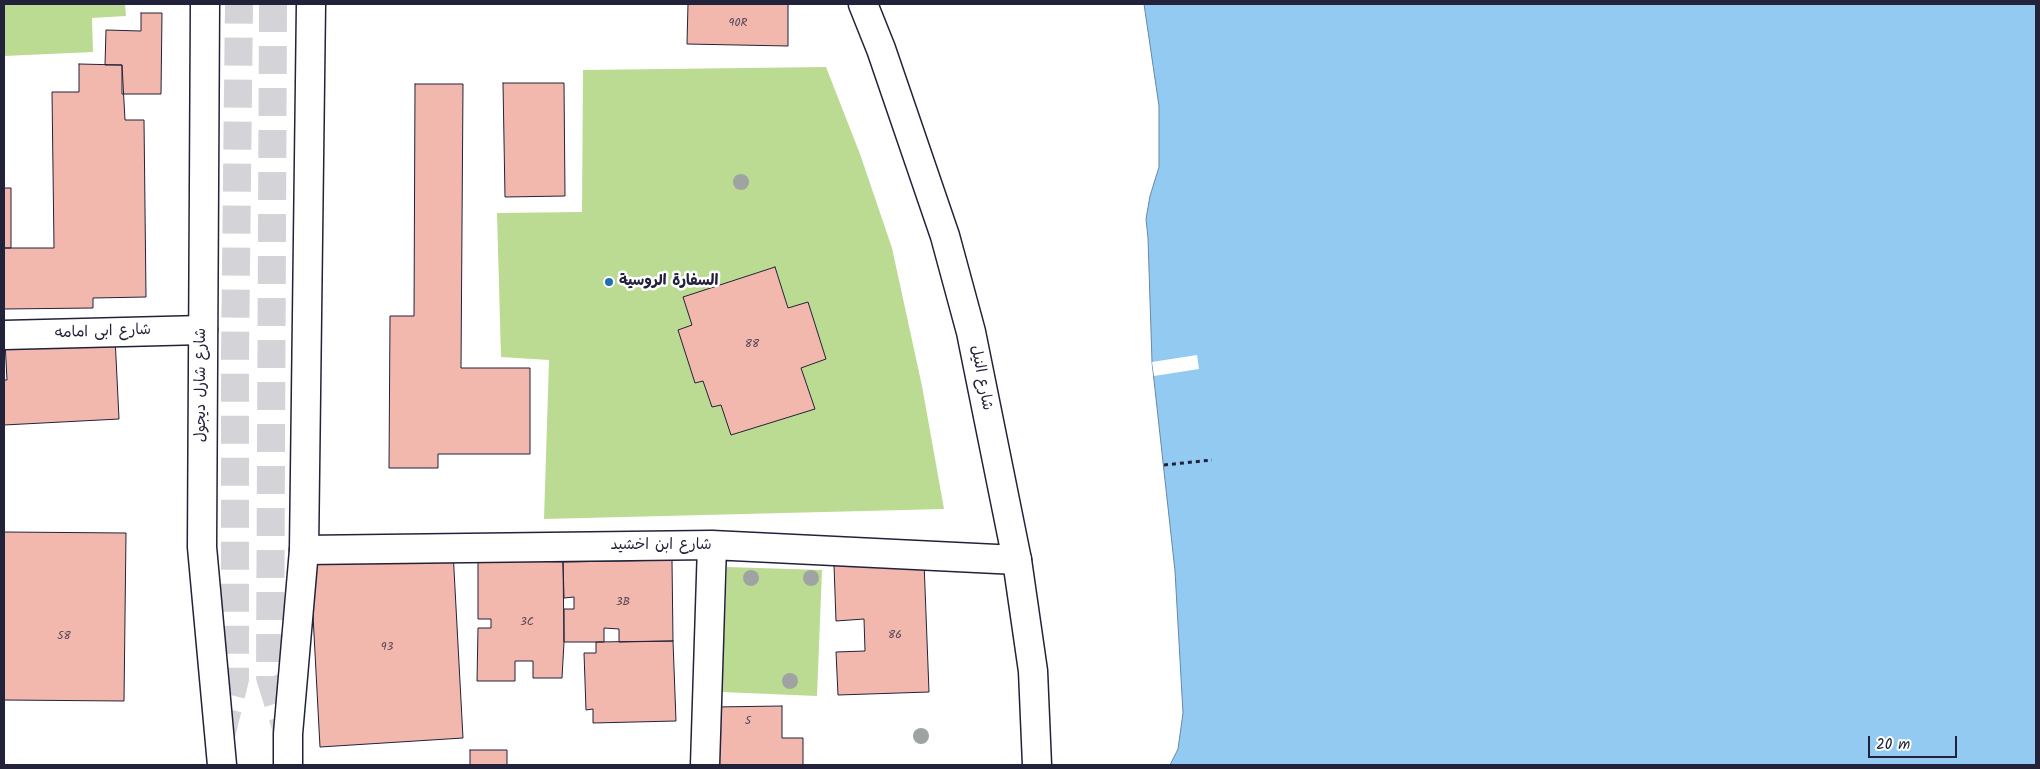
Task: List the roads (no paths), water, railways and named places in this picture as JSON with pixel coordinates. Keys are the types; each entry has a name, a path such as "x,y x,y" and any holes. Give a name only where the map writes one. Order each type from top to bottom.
{"main road":[{"name":"شارع شارل ديجول","path":"204,4 202,547 222,765"},
{"path":"288,765 288,734 304,550 311,4"},
{"name":"شارع النيل","path":"863,4 882,49 950,255 971,332 1017,560 1033,671 1038,765"},
{"name":"شارع ابى امامه","path":"4,336 203,330"},
{"path":"705,765 712,545"},
{"name":"شارع ابن اخشيد","path":"304,550 712,545 1017,560"}],"water":[{"path":"1144,4 2036,4 2036,765 1170,765 1178,749 1183,713 1175,571 1152,362 1146,219 1150,196 1159,167 1159,106"}],"tunnel":[{"path":"221,736 235,679 235,357 239,4"},
{"path":"273,4 270,677 288,734"}],"place":[{"name":"السفارة الروسية","path":"609,282"}]}
